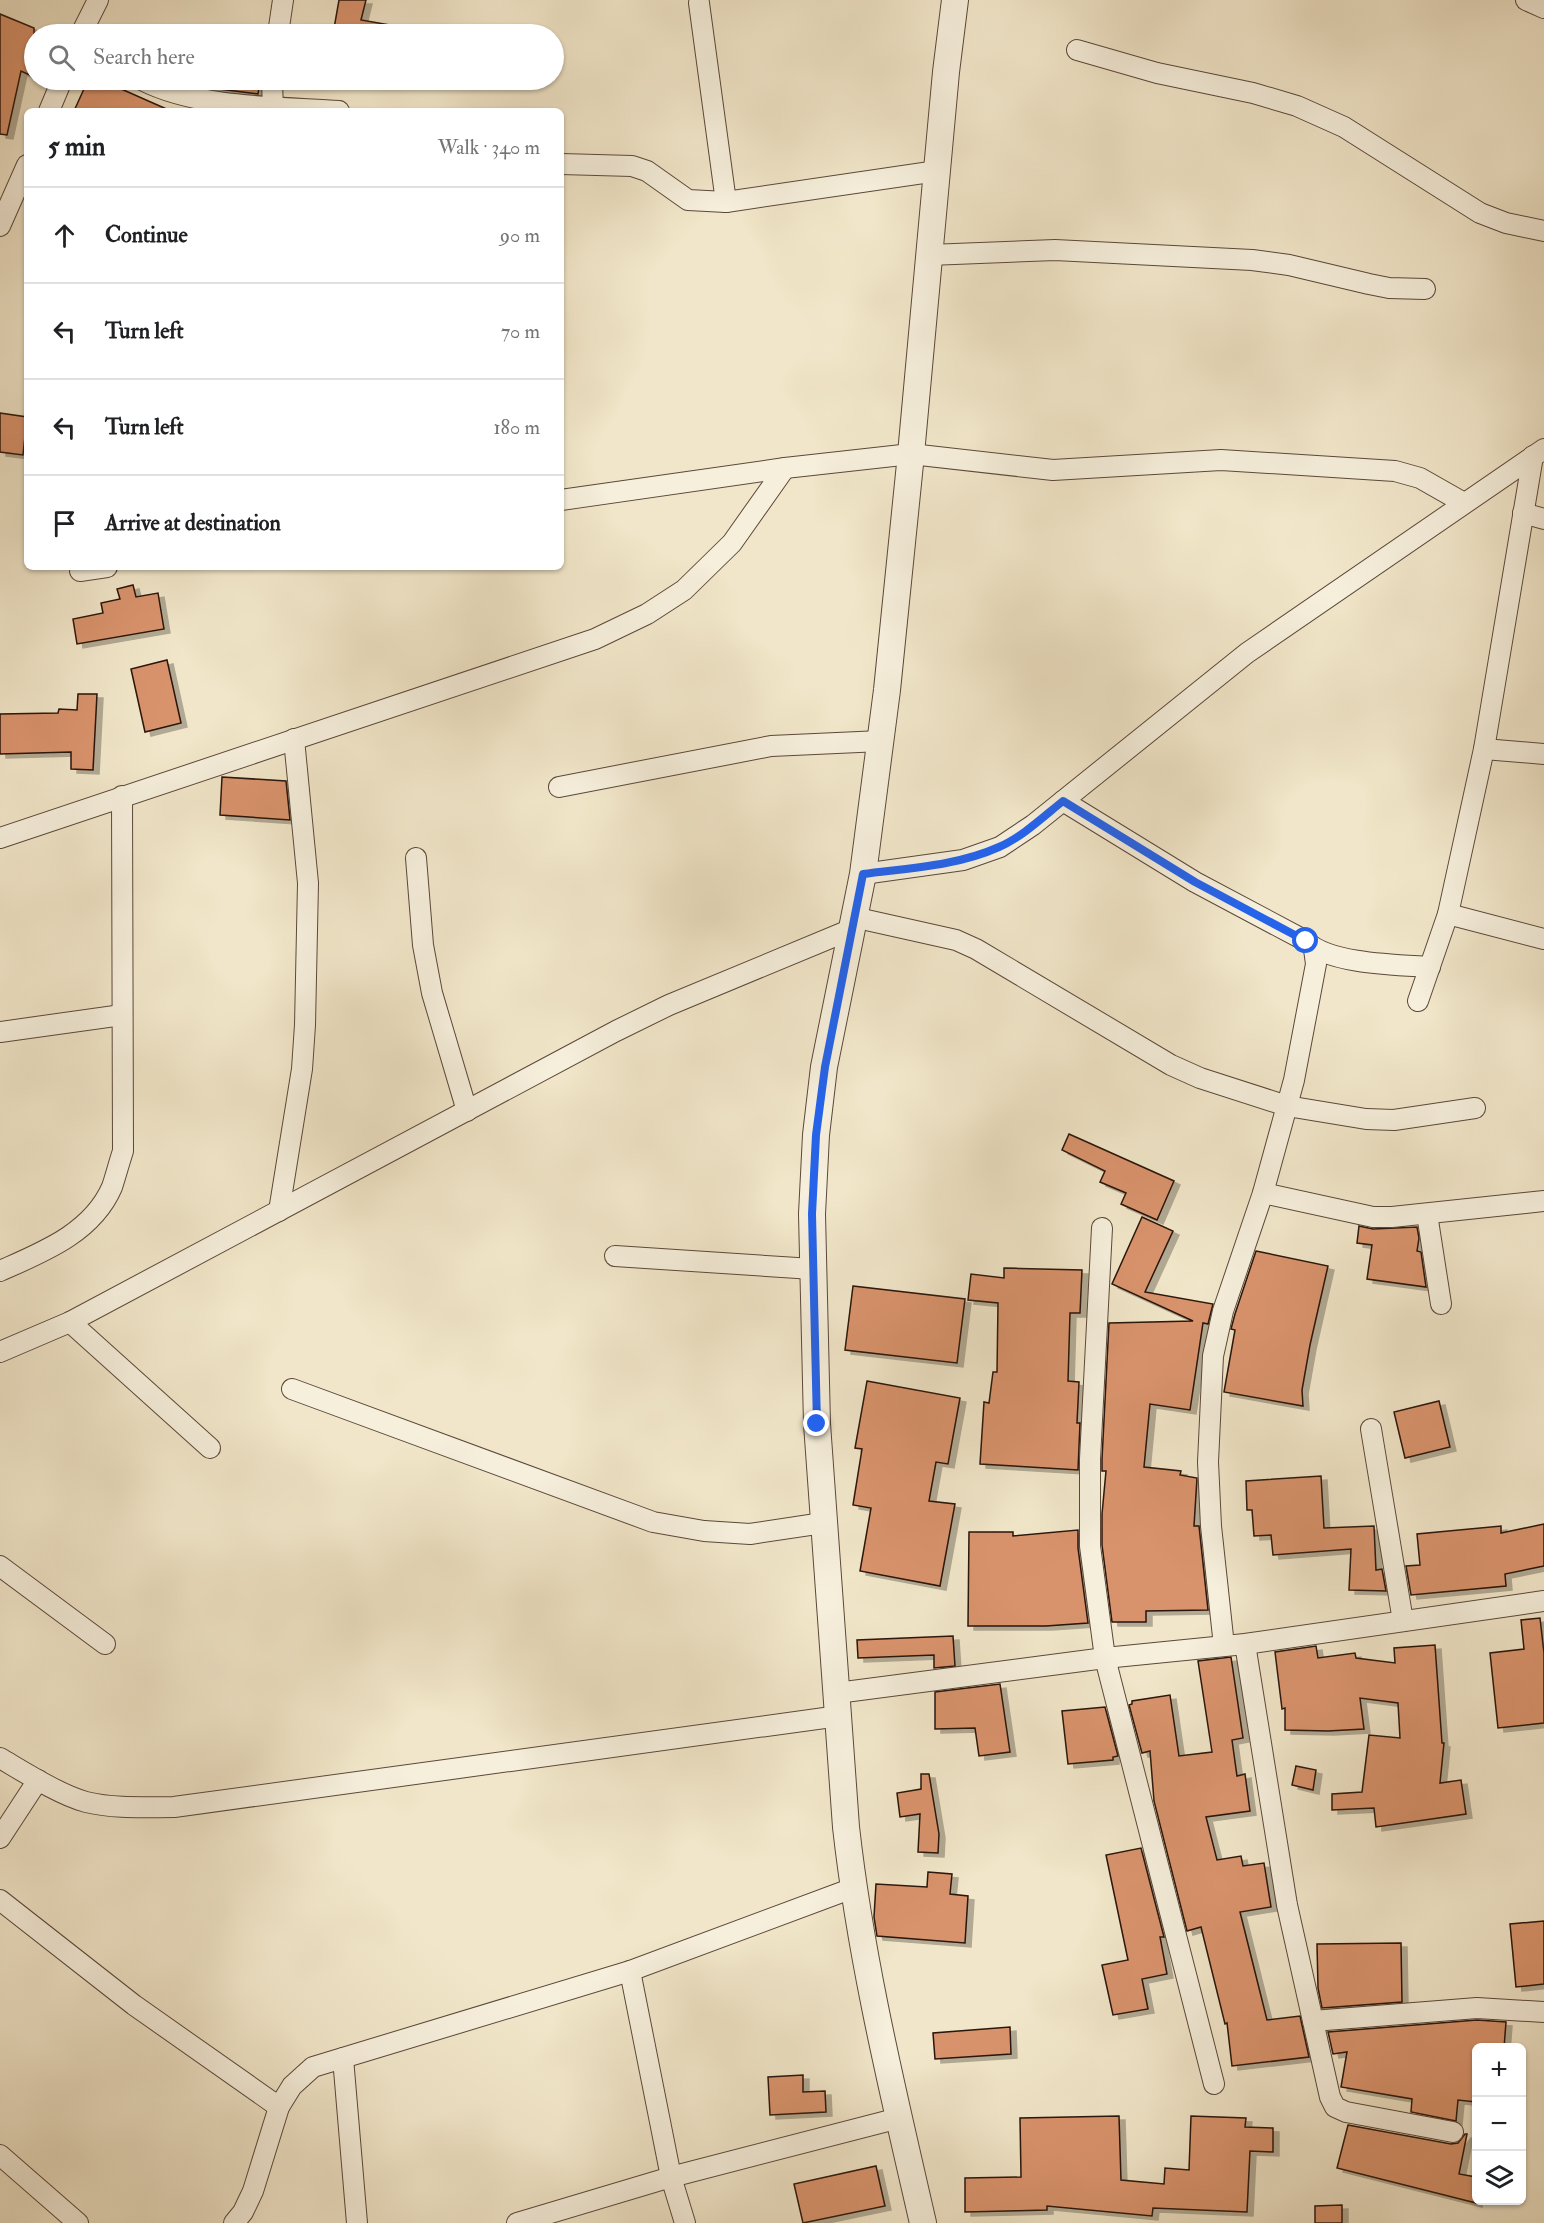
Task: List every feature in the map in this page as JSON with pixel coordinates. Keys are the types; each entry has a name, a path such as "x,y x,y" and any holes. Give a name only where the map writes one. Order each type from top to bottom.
{"street":[{"path":"86,24 98,0"},
{"path":"279,24 283,0"},
{"path":"924,2223 880,2036 853,1888 846,1827 817,1424 812,1214 816,1135 825,1067 863,874 881,741 955,0"},
{"path":"1526,0 1544,8"},
{"path":"699,3 726,202"},
{"path":"1077,50 1157,73 1253,93 1321,115 1344,127 1480,213 1506,223 1544,231"},
{"path":"50,108 58,90"},
{"path":"166,90 198,99 266,108"},
{"path":"272,90 273,108"},
{"path":"564,164 632,166 647,171 688,200 726,202 937,171"},
{"path":"0,226 24,172"},
{"path":"929,255 1055,250 1252,260 1289,265 1389,288 1425,289"},
{"path":"863,874 963,860 1000,847 1033,825 1247,653 1538,453"},
{"path":"1418,1001 1448,914 1484,749 1523,513 1538,453"},
{"path":"564,500 785,468 911,454 1053,470 1221,460 1395,471 1420,478 1464,503"},
{"path":"0,838 595,639 647,614 684,590 732,543 785,468"},
{"path":"1523,513 1544,519"},
{"path":"80,571 86,570"},
{"path":"279,1211 302,1069 305,1025 308,883 294,739"},
{"path":"559,787 771,746 881,741"},
{"path":"1484,749 1544,753"},
{"path":"0,1271 57,1245 92,1218 111,1188 123,1151 122,796"},
{"path":"1063,801 1195,882 1306,941 1314,949 1372,964 1430,967"},
{"path":"416,858 423,945 432,993 467,1111"},
{"path":"1448,914 1544,939"},
{"path":"0,1353 70,1322 616,1030 852,923 956,940 976,949 1171,1065 1200,1078 1287,1106 1366,1119 1394,1120 1475,1108"},
{"path":"1224,1646 1211,1526 1209,1462 1213,1356 1223,1311 1263,1193 1294,1080 1316,964 1314,949"},
{"path":"0,1032 122,1015"},
{"path":"1263,1193 1373,1217 1544,1202"},
{"path":"1427,1214 1442,1304"},
{"path":"1102,1227 1090,1459 1090,1535 1105,1658 1214,2084"},
{"path":"615,1256 813,1269"},
{"path":"70,1322 210,1448"},
{"path":"292,1389 653,1522 704,1531 750,1534 823,1523"},
{"path":"1371,1429 1403,1622"},
{"path":"0,1566 105,1644"},
{"path":"0,1758 38,1780 86,1802 129,1807 174,1807 838,1704 1105,1658 1245,1644 1544,1601"},
{"path":"1245,1644 1287,1905 1330,2097 1335,2107 1346,2112 1453,2132"},
{"path":"0,1838 38,1780"},
{"path":"234,2223 243,2212 253,2191 279,2107 292,2086 313,2067 630,1971 853,1888"},
{"path":"0,1900 134,2005 279,2107"},
{"path":"630,1971 671,2177 685,2223"},
{"path":"1313,2021 1477,2008 1544,2012"},
{"path":"343,2058 357,2223"},
{"path":"517,2223 671,2177 899,2118"},
{"path":"0,2155 78,2223"}],"building":[{"path":"339,0 366,0 361,20 384,24 335,24"},
{"path":"0,14 24,24 24,72 21,71 7,135 0,134"},
{"path":"83,90 124,90 164,108 75,108"},
{"path":"227,90 259,90 258,94"},
{"path":"0,413 24,417 23,455 0,452"},
{"path":"133,585 136,597 158,593 164,629 77,644 73,619 103,613 101,603 120,599 117,589"},
{"path":"167,660 181,723 145,732 131,669"},
{"path":"78,694 97,694 93,770 71,769 71,752 0,754 0,714 58,713 59,709 77,710"},
{"path":"222,777 286,781 290,820 220,815"},
{"path":"1069,1134 1174,1181 1157,1220 1121,1204 1126,1193 1100,1182 1105,1171 1062,1150"},
{"path":"1142,1217 1173,1231 1145,1292 1213,1304 1208,1324 1203,1323 1190,1410 1150,1404 1144,1467 1181,1471 1180,1475 1197,1478 1194,1526 1199,1526 1208,1610 1146,1611 1146,1622 1112,1622 1102,1545 1106,1471 1102,1471 1102,1459 1109,1323 1193,1321 1112,1284"},
{"path":"1359,1226 1373,1229 1417,1227 1419,1238 1417,1251 1421,1252 1426,1287 1367,1279 1372,1245 1357,1243"},
{"path":"1256,1251 1328,1266 1310,1345 1302,1390 1303,1406 1224,1392 1235,1330 1231,1329"},
{"path":"1004,1268 1082,1270 1080,1313 1070,1313 1068,1381 1079,1382 1078,1470 980,1464 984,1402 989,1403 993,1372 997,1372 998,1303 968,1300 971,1274 1004,1278"},
{"path":"853,1286 965,1299 957,1363 845,1350"},
{"path":"867,1381 960,1398 948,1464 936,1462 929,1501 955,1504 940,1586 860,1571 871,1508 853,1505 862,1449 855,1448"},
{"path":"1439,1401 1450,1447 1405,1458 1394,1412"},
{"path":"1321,1476 1324,1528 1374,1526 1376,1570 1382,1569 1386,1591 1349,1590 1351,1549 1273,1555 1271,1535 1254,1536 1252,1510 1247,1510 1246,1481"},
{"path":"1544,1524 1544,1566 1505,1574 1506,1586 1411,1595 1406,1566 1420,1565 1417,1534 1501,1526 1501,1533"},
{"path":"1078,1530 1078,1548 1088,1623 1046,1626 968,1626 969,1532 1013,1532 1013,1536"},
{"path":"1540,1618 1544,1653 1544,1723 1498,1728 1490,1653 1524,1649 1521,1620"},
{"path":"953,1636 955,1666 934,1668 934,1655 858,1658 857,1640"},
{"path":"1435,1645 1442,1743 1444,1743 1440,1783 1461,1780 1466,1814 1376,1827 1374,1808 1332,1810 1332,1794 1362,1792 1369,1735 1400,1738 1398,1703 1360,1698 1364,1729 1285,1730 1285,1708 1282,1709 1275,1652 1316,1646 1318,1658 1355,1653 1356,1658 1395,1663 1394,1648"},
{"path":"1231,1657 1243,1738 1232,1740 1237,1776 1245,1774 1250,1811 1206,1817 1217,1860 1241,1856 1243,1866 1264,1863 1271,1907 1240,1912 1267,2020 1300,2016 1309,2057 1232,2066 1227,2023 1225,2024 1201,1927 1187,1931 1154,1801 1150,1751 1142,1753 1129,1705 1132,1701 1170,1695 1179,1756 1212,1752 1198,1661"},
{"path":"1000,1684 1010,1752 979,1756 975,1728 935,1729 935,1692"},
{"path":"1105,1707 1118,1756 1113,1757 1113,1760 1068,1764 1062,1711"},
{"path":"1296,1766 1316,1770 1313,1790 1292,1785"},
{"path":"921,1774 929,1774 939,1834 938,1853 918,1852 920,1814 900,1817 897,1793 921,1789"},
{"path":"1141,1848 1164,1937 1160,1937 1167,1974 1142,1979 1148,2009 1113,2015 1102,1965 1128,1960 1106,1855"},
{"path":"928,1872 952,1874 950,1894 968,1896 965,1943 877,1936 874,1917 876,1884 927,1887"},
{"path":"1544,1921 1544,1984 1516,1987 1510,1924"},
{"path":"1401,1943 1402,2002 1322,2008 1318,1988 1317,1944"},
{"path":"1477,2020 1506,2022 1504,2043 1472,2043 1472,2102 1458,2100 1456,2121 1411,2112 1412,2099 1341,2087 1347,2052 1333,2054 1328,2032"},
{"path":"1010,2027 1011,2054 935,2059 933,2033"},
{"path":"803,2075 803,2092 825,2091 826,2112 770,2115 768,2077"},
{"path":"1119,2116 1121,2180 1164,2184 1165,2168 1189,2170 1191,2116 1246,2118 1245,2127 1273,2128 1273,2152 1250,2151 1247,2212 1153,2208 1152,2216 1047,2206 1047,2210 965,2212 965,2178 1021,2177 1020,2118"},
{"path":"1348,2125 1451,2144 1458,2143 1467,2134 1459,2174 1472,2176 1472,2202 1337,2168"},
{"path":"876,2166 885,2206 803,2223 794,2184"},
{"path":"1342,2205 1342,2223 1315,2223 1315,2206"}],"route":[{"path":"817,1424 812,1214 816,1135 825,1067 863,874 963,860 1000,847 1063,801 1195,882 1306,941"}]}
